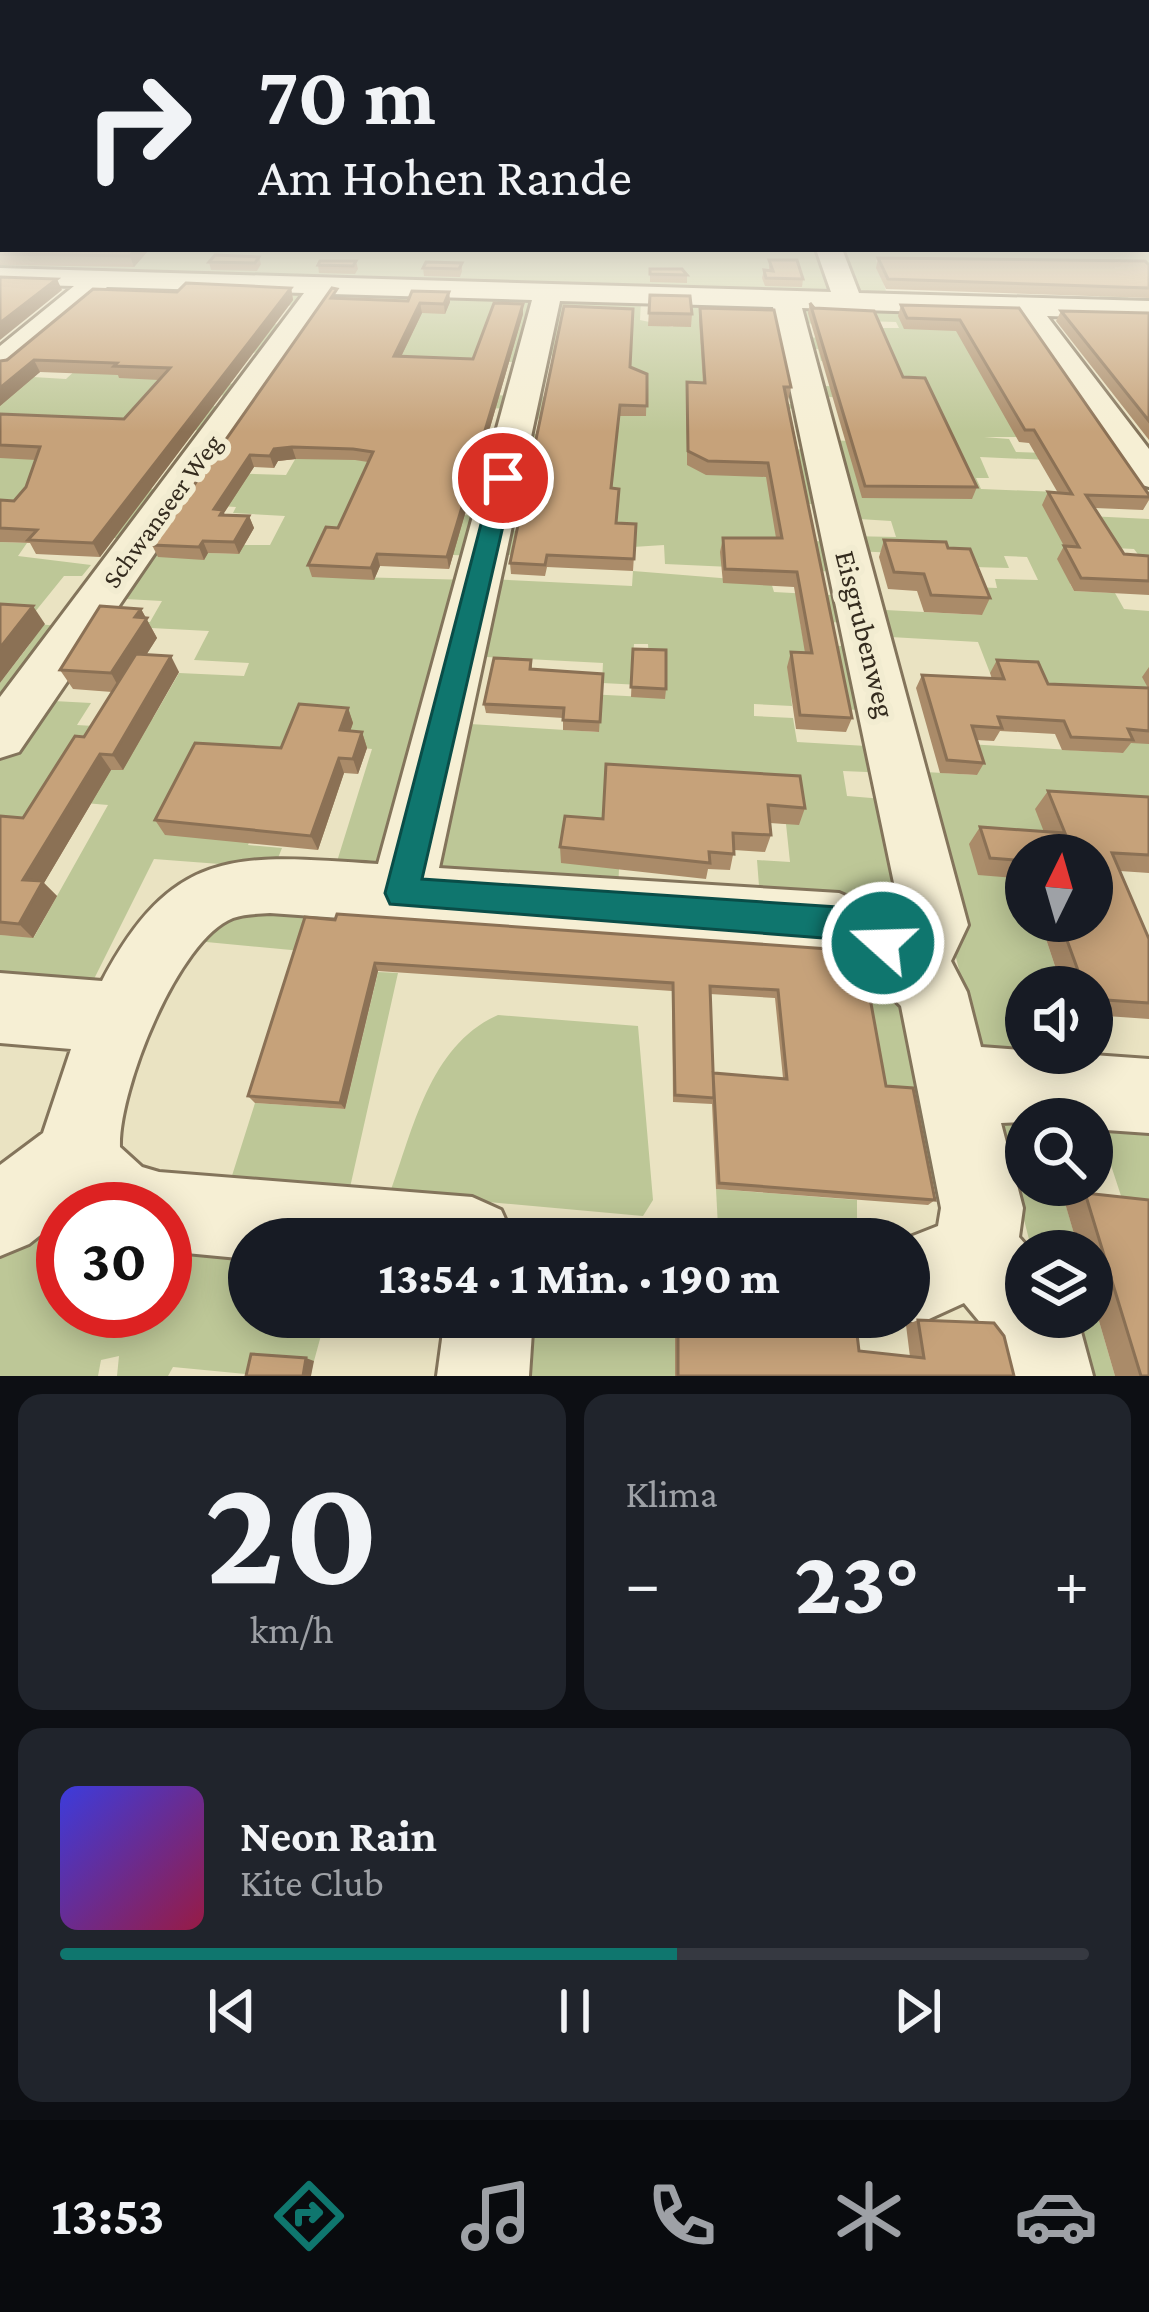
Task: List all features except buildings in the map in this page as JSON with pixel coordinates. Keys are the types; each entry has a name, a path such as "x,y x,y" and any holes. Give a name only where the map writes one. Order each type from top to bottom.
{"street":[{"path":"0,362 71,303"},
{"name":"Schwanseer Weg","path":"0,737 312,303"},
{"path":"402,893 546,303"},
{"name":"Eisgrubenweg","path":"786,303 937,926 913,964"},
{"path":"926,303 1149,310"},
{"path":"1025,306 1149,475"},
{"path":"0,1215 76,1156 87,1096 154,952 176,923 202,901 232,889 270,885 402,893 838,923 883,943 913,964 932,992 982,1208 970,1280"},
{"path":"0,1008 123,1018"},
{"path":"953,1082 1149,1096"},
{"path":"76,1156 96,1182"},
{"path":"192,1213 250,1218"},
{"path":"483,1376 487,1338"},
{"path":"1038,1338 1047,1376"}],"green space":[{"path":"95,303 306,303 265,305 223,322 291,325 270,353 229,352 146,376 246,385 238,396 189,394 212,406 230,407 213,431 111,427 113,487 170,490 133,540 0,526 0,405 33,377 66,379 79,367"},
{"path":"340,303 427,303 422,313 437,303 540,303 526,362 508,362 439,393 518,396 514,409 431,406 466,429 509,430 502,458 480,457 443,472 497,475 493,490 470,489 433,514 487,516 477,556 453,555 313,576 472,580 396,875 334,871 372,749 345,746 352,723 277,773 248,845 282,848 274,868 154,859 91,985 0,978 0,935 34,937 108,805 73,802 0,830 0,748 35,700 91,703 77,725 110,727 153,718 179,673 244,676 249,663 194,660 209,631 112,626 92,619 150,622 162,601 107,598 167,513 208,553 238,554 244,545 270,545 285,516 233,513 236,507 218,506 197,472 286,475 351,312"},
{"path":"551,303 641,303 640,320 673,327 679,305 779,304 799,392 703,376 704,405 803,404 804,409 760,408 792,449 813,450 826,504 807,504 814,541 835,542 842,572 665,564 664,545 492,556 505,530 521,531 561,493 507,491 520,434 539,434 570,420 524,418 529,396 597,398 588,357 538,355"},
{"path":"789,304 1024,311 1017,437 984,437 1009,439 1016,452 1046,453 1050,460 980,457 989,478 976,478 981,489 1058,492 1066,506 1047,514 1149,519 1149,569 1134,549 1074,546 1070,584 1074,591 1115,593 1124,609 1149,611 1149,816 1105,834 1005,834 1005,942 1047,942 1055,966 1005,966 1005,1051 979,1049 909,771 976,775 967,744 1122,753 1031,675 990,673 978,642 873,636 866,609 981,615 971,587 997,588 995,579 1038,580 1027,557 1004,556 1009,568 974,567 969,556 852,551 848,536 896,537 891,521 843,518 824,440 879,442 850,398 812,396 811,391 826,392 826,386 897,389 847,362 821,361 818,349 800,348 797,337 865,339 867,328 899,328 896,322 834,320 794,326"},
{"path":"0,542 27,543 18,556 91,565 82,576 64,576 26,623 70,627 0,722 0,683 30,644 0,641"},
{"path":"633,571 771,582 774,592 848,596 854,623 800,621 804,644 860,647 875,711 842,709 788,667 792,706 754,704 754,716 793,718 797,742 884,747 890,773 843,771 847,796 896,800 922,911 760,899 757,860 790,862 786,824 622,801 618,891 418,877 454,723 598,732 587,694 665,698 648,644 634,644 632,673 641,685 602,683 603,663 469,656 487,579 632,586"},
{"path":"240,909 344,910 339,928 302,951 196,941"},
{"path":"846,948 903,1005 938,1184 924,1186 880,1093"},
{"path":"378,972 398,973 349,1192 230,1182 255,1103 345,1109"},
{"path":"498,1015 638,1026 653,1200 643,1216 390,1193 416,1116 440,1068 456,1046"},
{"path":"998,1118 1005,1118 1005,1145"},
{"path":"1113,1127 1149,1130 1149,1232 1125,1208 1113,1171"},
{"path":"716,1189 857,1200 857,1218 718,1218"},
{"path":"1020,1206 1066,1206 1073,1230 1027,1230"},
{"path":"14,1224 36,1226 36,1338 192,1338 192,1242 228,1245 228,1338 320,1338 314,1361 257,1375 173,1367 168,1376 117,1376 119,1356 101,1360 98,1376 0,1376 0,1253"},
{"path":"506,1338 675,1338 691,1376 502,1376"},
{"path":"1054,1338 1104,1338 1115,1376 1064,1376"}],"route":[{"path":"503,478 402,893 838,923 883,943"}]}
